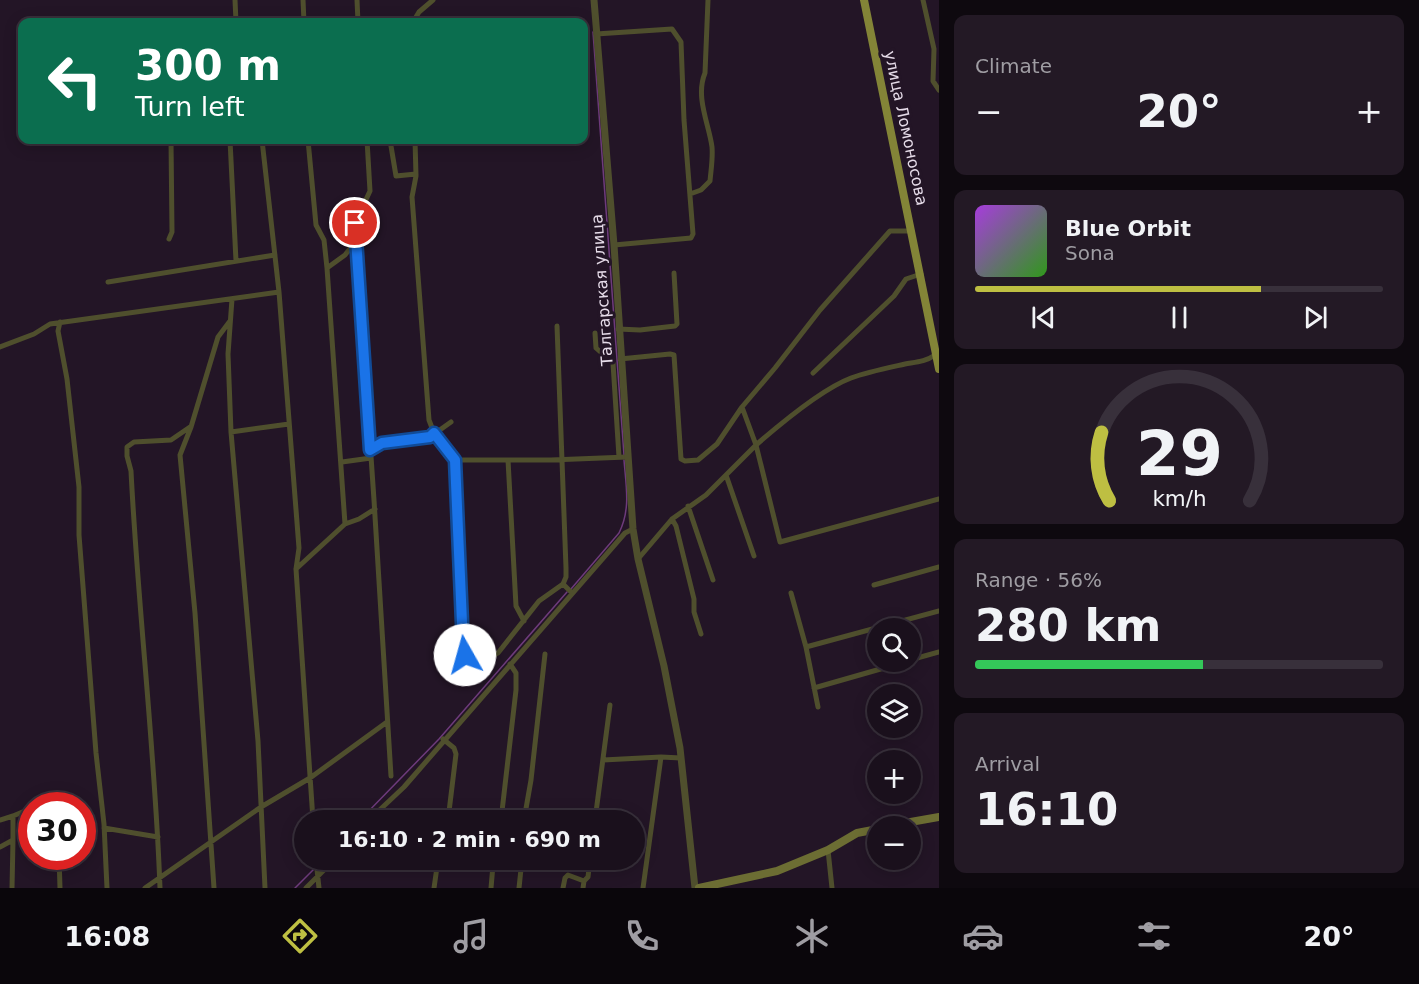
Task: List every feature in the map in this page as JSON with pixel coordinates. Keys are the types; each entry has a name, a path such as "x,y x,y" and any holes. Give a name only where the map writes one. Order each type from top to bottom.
{"main road":[{"name":"улица Ломоносова","path":"864,0 939,369"},
{"path":"921,820 939,817"},
{"path":"697,888 777,871 828,849 857,833 867,831"}],"street":[{"path":"235,0 236,18"},
{"path":"303,0 304,18"},
{"path":"357,0 358,18"},
{"path":"416,18 433,0"},
{"name":"Талгарская улица","path":"594,0 614,245 624,457 638,559 664,666 681,758 697,888"},
{"path":"690,194 701,190 710,181 712,148 705,120 701,82 705,73 708,0"},
{"path":"923,0 934,49 933,81 939,90"},
{"path":"597,34 672,29 681,42 684,120 693,234 691,238 614,245"},
{"path":"169,239 172,232 171,144"},
{"path":"230,144 236,261"},
{"path":"262,144 279,292 299,548 296,569 312,810"},
{"path":"308,144 316,225 324,240 327,268 345,524"},
{"path":"367,144 370,191 355,223 391,776"},
{"path":"391,144 395,175 416,174"},
{"path":"415,144 416,174 411,197 429,420 434,433 455,460 465,655 472,659 490,658 498,653 539,601 568,590"},
{"path":"620,359 670,354 674,356 683,461 698,460 717,444 742,407 820,310 890,231 912,231"},
{"path":"327,268 345,255 356,240"},
{"path":"108,282 275,255"},
{"path":"618,329 639,330 675,326 677,324 674,273"},
{"path":"813,373 894,296 906,279 921,274"},
{"path":"0,347 60,322 279,292"},
{"path":"232,299 228,354 231,432 258,741 265,888"},
{"path":"214,888 195,613 180,455 191,427 218,337 230,320"},
{"path":"60,322 58,332 68,390 79,487 79,535 107,888"},
{"path":"557,326 568,590"},
{"path":"455,460 624,457 613,363 596,348 595,333"},
{"path":"638,559 672,519 706,495 776,427 833,387 851,378 926,361 935,355"},
{"path":"742,407 756,445 780,542 939,499"},
{"path":"370,450 382,443 430,437 451,422"},
{"path":"231,432 289,424"},
{"path":"160,888 150,715 128,447 134,442 171,440 191,427"},
{"path":"342,462 371,458"},
{"path":"508,460 516,606 524,621"},
{"path":"726,475 754,556"},
{"path":"688,506 712,580"},
{"path":"296,569 345,524 375,509"},
{"path":"672,519 676,526 692,589 694,612 701,634"},
{"path":"380,810 404,787 510,664 568,590 625,533 633,529"},
{"path":"874,585 939,567"},
{"path":"791,593 806,647 818,707"},
{"path":"806,647 939,611"},
{"path":"921,657 939,652"},
{"path":"526,810 545,654"},
{"path":"502,810 516,690 516,673 510,664"},
{"path":"814,688 870,672"},
{"path":"596,810 610,705"},
{"path":"145,888 261,807 310,778 387,722"},
{"path":"443,739 454,748 456,754 449,810"},
{"path":"643,888 661,757"},
{"path":"603,760 681,758"},
{"path":"0,820 18,814"},
{"path":"12,888 13,816"},
{"path":"104,828 158,837"},
{"path":"0,847 13,840"},
{"path":"828,849 832,888"},
{"path":"59,870 60,888"},
{"path":"306,888 315,870"},
{"path":"316,870 319,888"},
{"path":"434,888 437,870"},
{"path":"491,888 493,870"},
{"path":"519,888 521,870"},
{"path":"583,888 589,870"},
{"path":"563,888 568,875 584,880"}],"waterway":[{"path":"593,32 624,455"},
{"path":"571,589 619,533 623,524 627,497 624,460"},
{"path":"370,810 439,739 567,592"},
{"path":"295,888 313,870"}],"route":[{"path":"355,223 370,450 382,443 430,437 434,433 455,460 457,537 465,655"}]}
